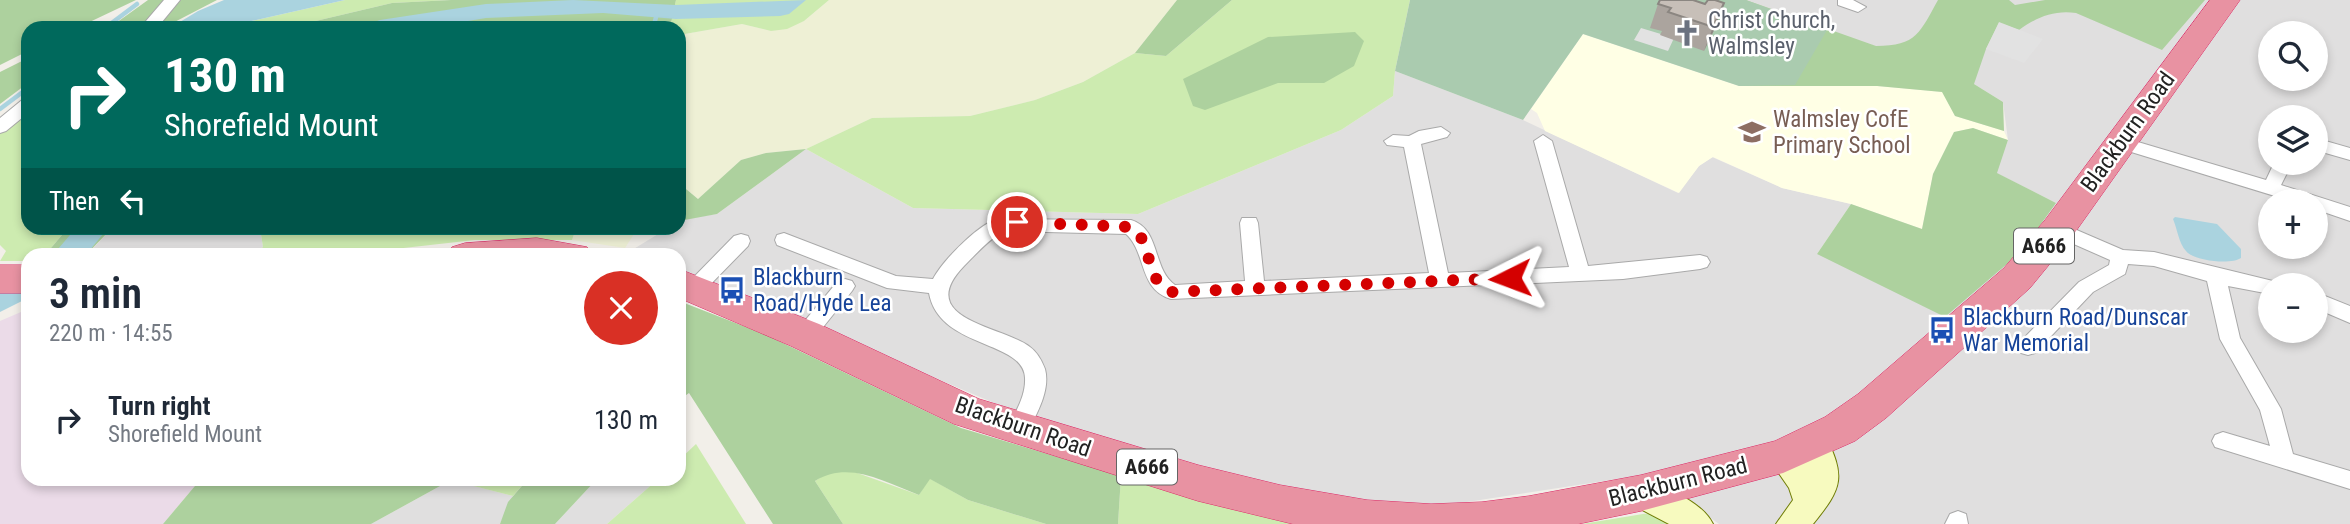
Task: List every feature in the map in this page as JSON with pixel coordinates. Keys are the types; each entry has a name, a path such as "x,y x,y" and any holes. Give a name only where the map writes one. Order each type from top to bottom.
{"highway":[{"name":"Blackburn Road","path":"687,286 805,335 968,412 1198,483 1280,503 1367,519 1431,523 1482,521 1529,515 1642,493 1798,449 1840,429 1872,406 2017,278 2058,229 2225,0"}],"main road":[{"path":"1798,449 1803,482 1801,513"},
{"path":"1642,493 1666,504 1696,524"}],"street":[{"path":"154,21 172,0"},
{"path":"0,127 21,110"},
{"path":"1392,141 1412,142 1425,135 1441,133"},
{"path":"1412,142 1440,282"},
{"path":"2121,143 2273,189"},
{"path":"1551,149 1581,274"},
{"path":"2270,188 2277,175"},
{"path":"2328,207 2350,214"},
{"path":"1018,429 1033,398 1037,381 1030,358 1022,351 956,323 946,315 942,305 941,287 946,275 995,228 1017,222 1131,227 1139,232 1143,239 1156,282 1171,292 1623,272 1700,262"},
{"path":"1245,228 1255,287"},
{"path":"2058,229 2120,257 2154,259 2258,285"},
{"path":"784,240 894,284 941,287"},
{"path":"687,286 741,241"},
{"path":"2028,347 2086,287 2118,269 2120,257"},
{"path":"2216,276 2230,339 2270,409 2284,459"},
{"path":"805,335 845,286"},
{"path":"2328,305 2350,316"},
{"path":"2223,441 2349,480"}],"shaded area":[{"path":"829,0 1177,0 1135,53 1083,82 1035,100 970,116 872,118 806,149 766,153 741,160 698,199 686,189 686,34 742,24 771,31 804,21"},
{"path":"1410,0 1746,0 1827,30 1795,85 1739,86 1583,34 1523,120 1395,71"},
{"path":"1746,0 2350,0 2350,524 1719,524 1650,474 1414,510 1226,477 999,405 686,273 686,248 635,248 657,235 686,235 686,218 717,214 806,149 913,208 1138,214 1341,130 1393,96 1395,71 1523,120 1678,193 1699,166 1712,157 1782,188 1851,204 1817,254 2056,203 1996,173 2008,140 2003,102 1974,84"},
{"path":"1999,22 2043,39 2024,63 1986,49"},
{"path":"1641,28 1674,38 1668,51 1634,40"},
{"name":"Walmsley CofE Primary School","path":"1583,34 1739,86 1877,86 1943,92 1955,116 2004,131 2008,140 1973,128 1954,132 1933,174 1922,229 1851,204 1782,188 1713,157 1699,166 1679,193 1545,131 1537,113 1531,109"},
{"path":"106,235 261,235 263,247 262,248 93,248"},
{"path":"574,235 633,235 625,248 572,240"},
{"path":"21,312 21,486 195,486 163,524 0,524 0,321"},
{"path":"440,486 474,486 513,496 500,524 371,524"},
{"path":"590,486 650,486 607,524 555,524"}],"green space":[{"path":"0,0 136,0 92,21 21,21 21,54 0,65"},
{"path":"148,0 168,0 150,21 119,21"},
{"path":"175,0 217,0 176,21 157,21"},
{"path":"345,0 451,0 392,3 316,21 251,21"},
{"path":"451,0 676,0 672,21 316,21 392,3"},
{"path":"676,0 829,0 804,21 787,29 771,31 742,24 686,34 686,21 672,21"},
{"path":"1177,0 1232,0 1166,56 1135,53"},
{"path":"1232,0 1410,0 1395,71 1393,96 1341,130 1138,214 913,208 806,149 872,118 970,116 1035,100 1083,82 1135,53 1166,56"},
{"path":"1746,0 1876,46 1900,43 1916,35 1938,0 2009,0 2015,5 2045,0 2205,0 2162,50 2076,13 2046,15 2019,30 1999,23 1986,49 1974,84 2003,102 2004,131 1955,116 1942,92 1877,86 1739,86 1728,58"},
{"path":"1355,32 1364,41 1354,66 1324,83 1278,83 1205,110 1193,106 1183,79 1268,37"},
{"path":"21,62 21,88 0,104 0,72"},
{"path":"21,113 21,235 62,235 51,248 21,248 21,261 0,261 6,251 0,245 0,132"},
{"path":"1973,128 2008,140 1997,173 2056,203 2021,252 1945,317 1817,254 1851,204 1922,229 1933,174 1954,132"},
{"path":"806,149 717,214 686,220 686,189 698,199 741,160 766,153"},
{"path":"62,235 105,235 93,248 51,248"},
{"path":"261,235 574,235 572,240 475,240 404,248 263,247"},
{"path":"686,304 764,334 961,428 1121,476 1118,524 1046,524 968,500 930,479 919,495 867,475 841,472 815,481 843,524 773,524 689,393 686,395"},
{"path":"696,444 746,524 607,524 650,486 686,486 686,453"},
{"path":"849,470 919,495 929,478 968,500 1046,524 843,524 815,481 826,474"},
{"path":"1121,476 1300,524 1118,524"},
{"path":"195,486 440,486 371,524 163,524"},
{"path":"474,486 522,486 513,496"},
{"path":"522,486 590,486 555,524 500,524 508,502"},
{"path":"1652,513 1675,524 1582,524 1643,514"}],"water":[{"path":"224,0 345,0 251,21 182,21"},
{"path":"2175,217 2217,224 2241,249 2241,258 2221,261 2190,254 2180,240 2173,219"}],"building":[{"path":"1660,0 1693,0 1705,4 1708,0 1715,0 1724,3 1713,27 1668,12 1671,8 1658,4"}],"waterway":[{"path":"424,21 486,11 603,6 676,12 780,9 794,0"},
{"path":"114,21 137,4"},
{"path":"655,21 658,10"},
{"path":"0,109 21,93"},
{"path":"74,248 86,235"},
{"path":"0,301 21,288"}],"place":[{"name":"Christ Church, Walmsley","path":"1687,33"},
{"name":"Walmsley CofE Primary School","path":"1752,132"},
{"name":"Blackburn Road/Hyde Lea","path":"732,290"},
{"name":"Blackburn Road/Dunscar War Memorial","path":"1942,330"}],"route":[{"path":"1017,222 1131,227 1139,232 1143,239 1156,282 1171,292 1510,278"}]}
